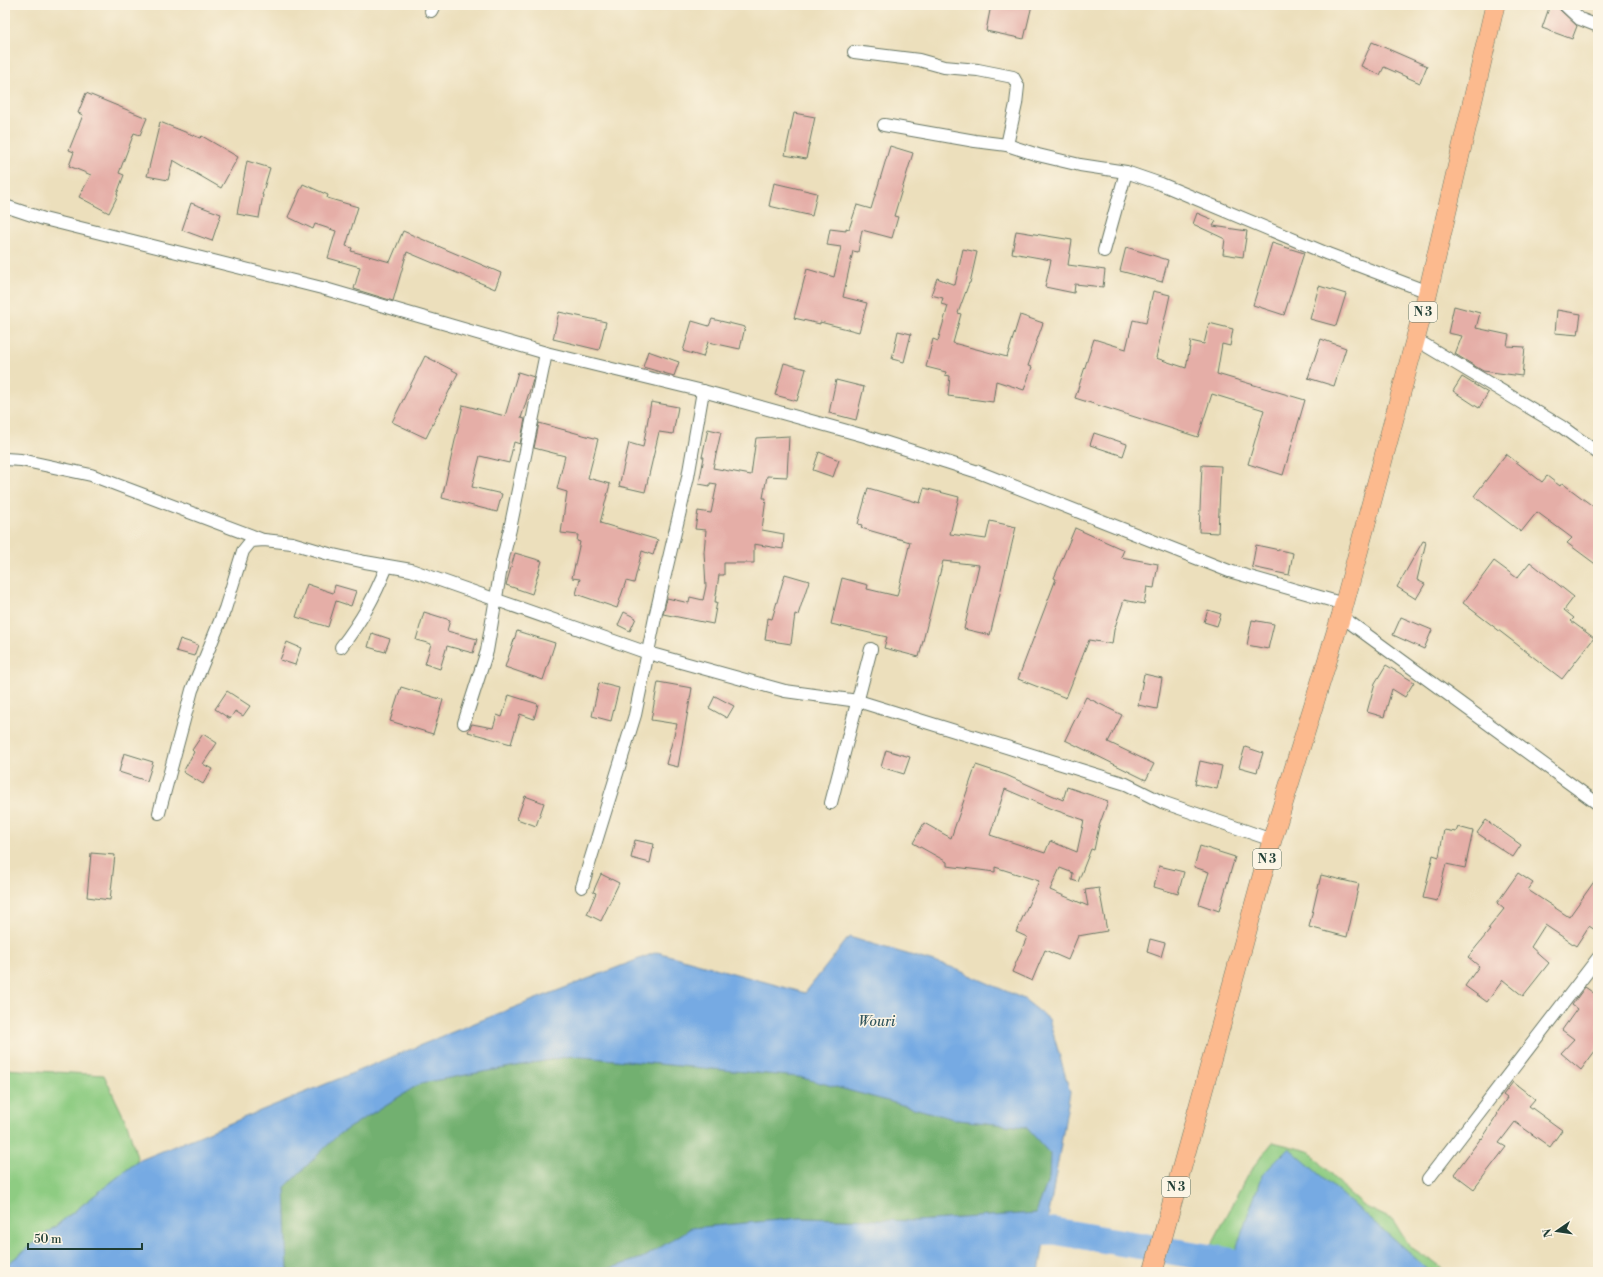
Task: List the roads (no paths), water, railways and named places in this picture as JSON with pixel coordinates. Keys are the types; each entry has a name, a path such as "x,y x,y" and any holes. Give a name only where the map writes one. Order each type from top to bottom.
{"highway":[{"name":"N 3","path":"1153,1272 1272,840 1342,610 1428,292 1495,5"}],"street":[{"path":"1565,5 1580,19 1598,26"},
{"path":"854,52 919,60 944,67 978,70 1013,77 1018,86 1016,104 1006,145"},
{"path":"884,125 1006,145 1045,157 1126,172 1161,184 1328,254 1428,292"},
{"path":"1104,251 1126,172"},
{"path":"5,206 44,219 322,288 546,353 703,390 865,436 978,472 1229,571 1342,610 1598,804"},
{"path":"1415,338 1562,427 1598,453"},
{"path":"464,723 487,650 495,598 546,353"},
{"path":"582,888 627,741 688,477 703,390"},
{"path":"5,459 21,460 91,475 264,540"},
{"path":"160,813 192,690 225,609 243,551 251,541 264,540 292,542 330,554 411,570 495,598 648,653 785,691 858,701 1126,784 1162,802 1272,840"},
{"path":"341,647 357,626 376,594 387,566"},
{"path":"831,804 871,649"},
{"path":"1428,1179 1598,958"}],"water":[{"name":"Wouri","path":"849,937 951,967 1024,999 1049,1019 1070,1092 1039,1272 599,1272 645,1257 691,1228 801,1218 916,1221 1036,1213 1049,1178 1050,1154 1026,1127 958,1120 799,1077 572,1056 421,1083 339,1134 285,1187 288,1272 5,1272 5,1266 138,1161 482,1020 657,952 805,993"},
{"path":"1289,1148 1431,1272 1228,1272 1262,1175"}],"waterway":[{"path":"1011,1233 1054,1231 1235,1262"}]}
